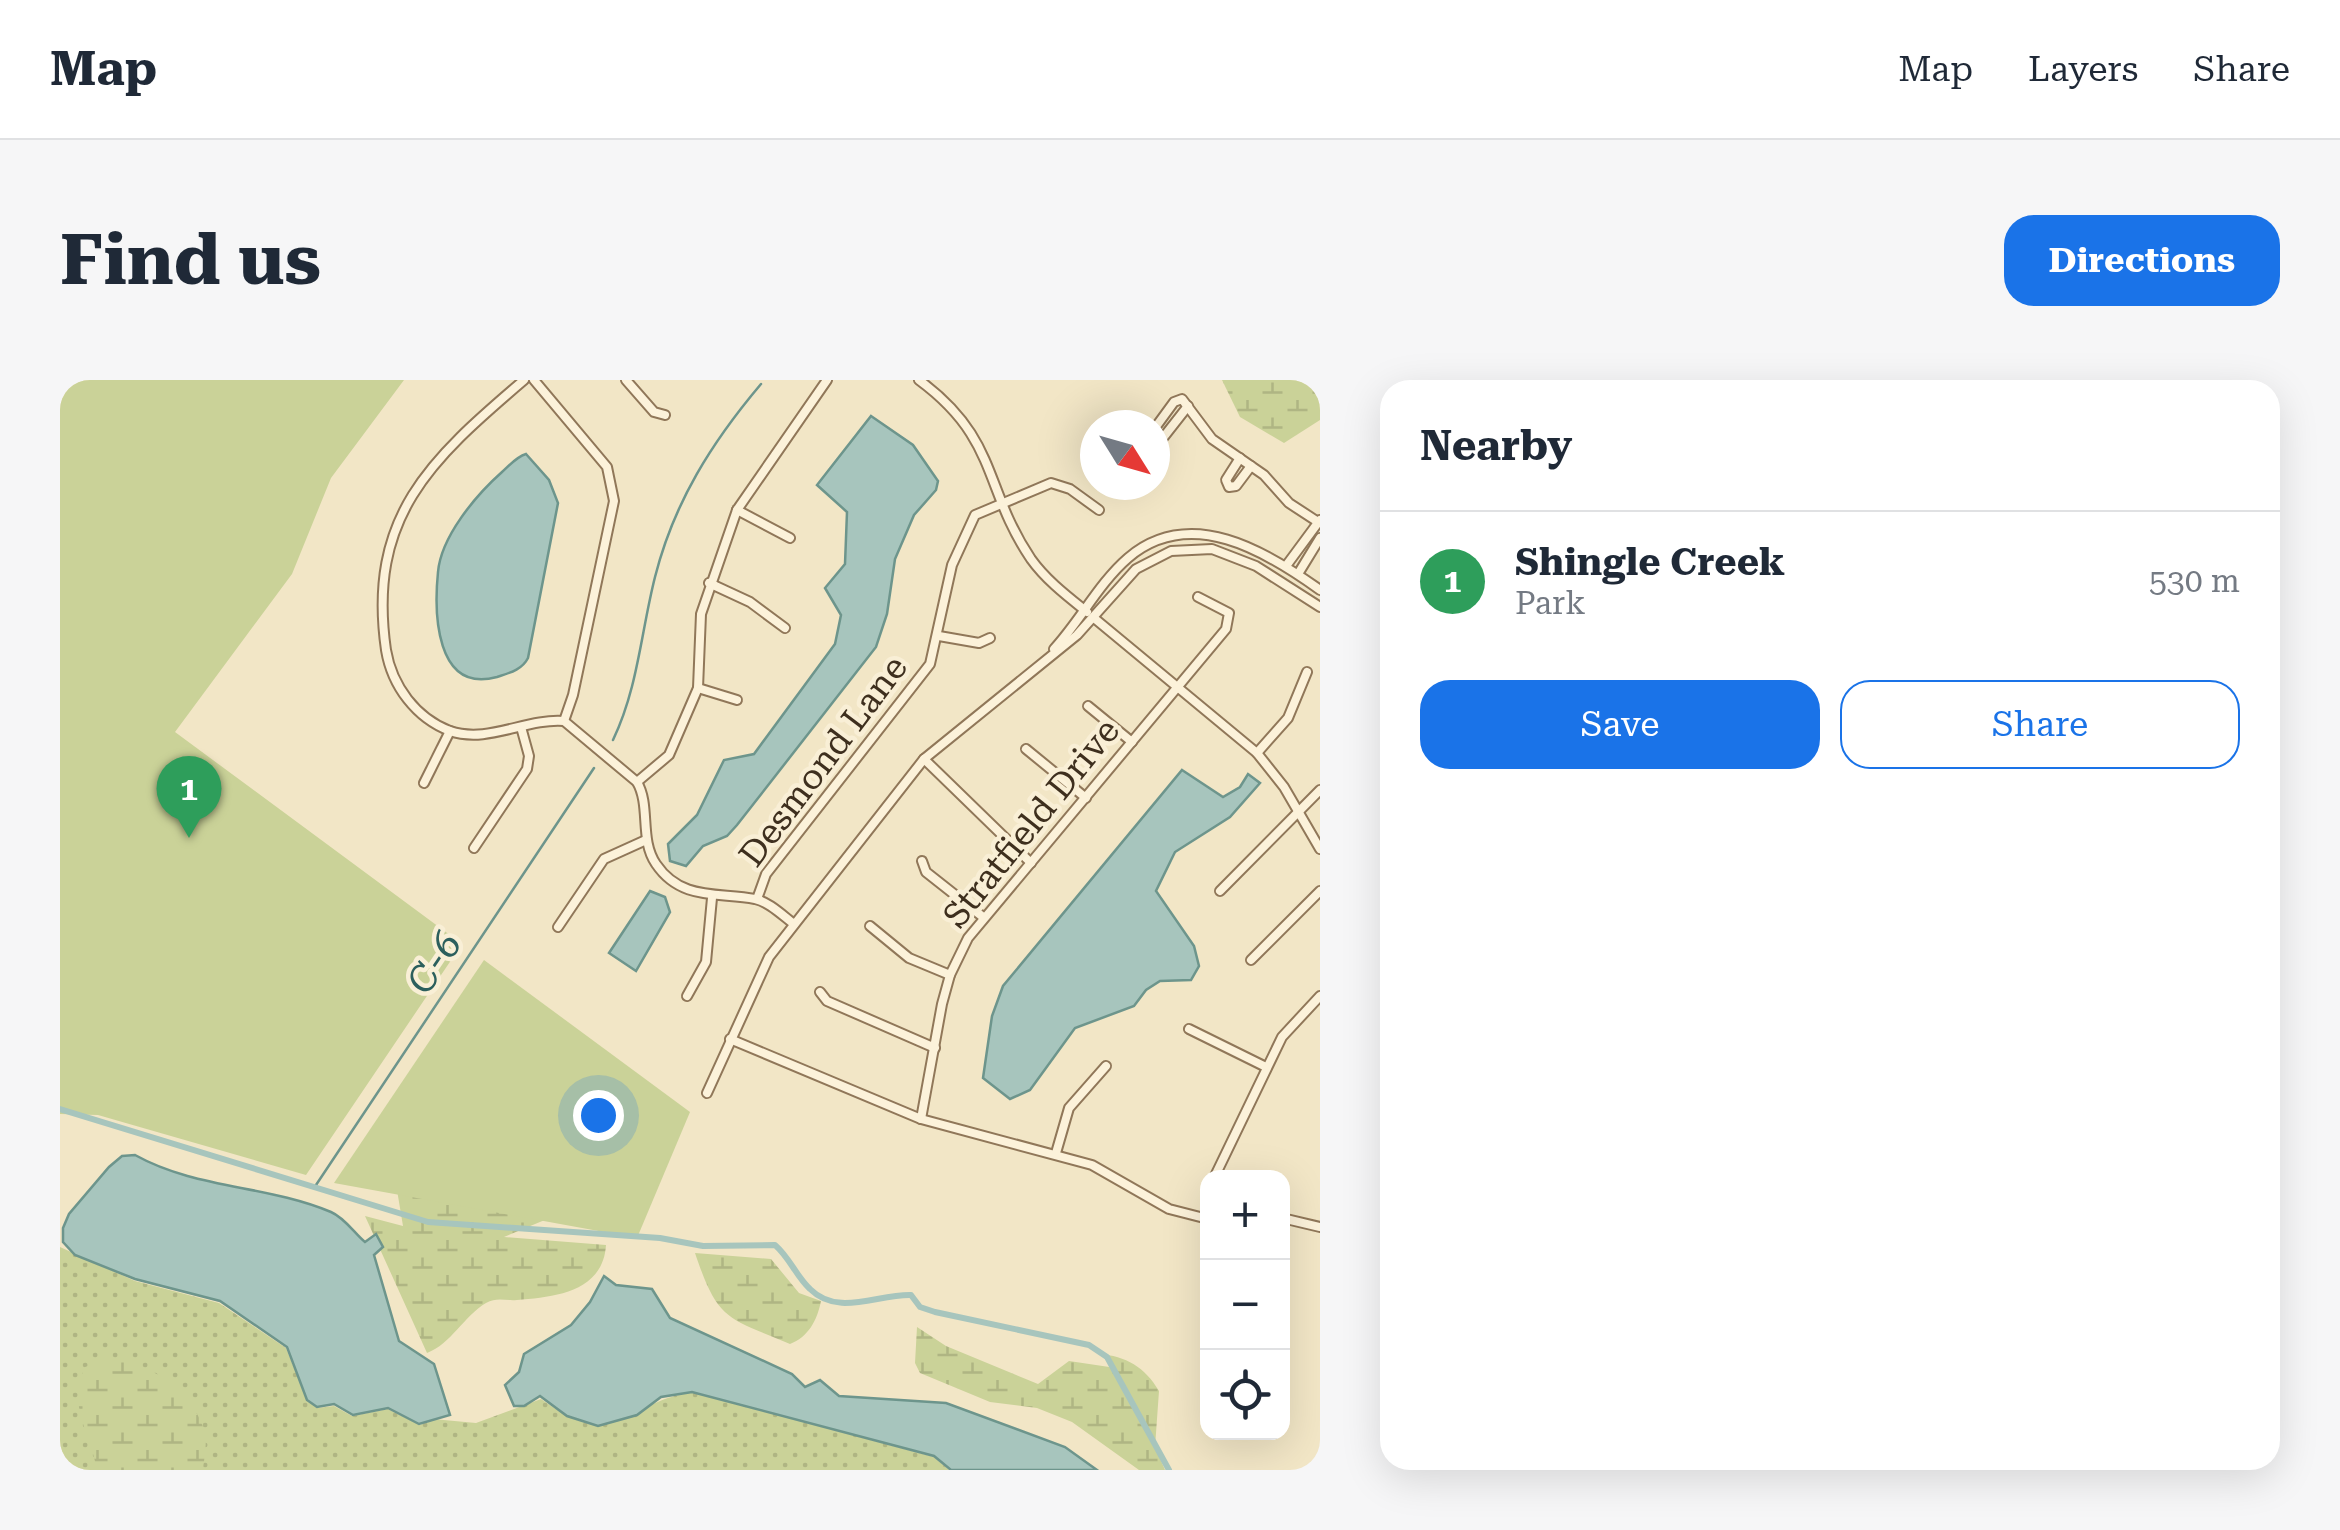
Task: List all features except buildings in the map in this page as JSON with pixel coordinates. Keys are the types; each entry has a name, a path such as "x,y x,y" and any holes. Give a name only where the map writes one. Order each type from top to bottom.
{"street":[{"path":"524,380 435,459 398,517 381,601 388,661 406,700 450,730 486,734 564,721 643,792 646,840 656,864 671,879 689,891 712,898 756,899 794,924"},
{"path":"534,380 607,467 613,483 610,520 574,695 564,721"},
{"path":"626,380 654,412 665,415"},
{"path":"636,782 669,755 698,688 701,614 737,510 827,380"},
{"path":"919,380 963,417 980,444 1032,560 1090,615 1257,752 1300,811 1320,849"},
{"path":"1169,410 1178,399 1188,406 1205,433 1250,466 1288,503 1319,521 1286,566"},
{"path":"1170,429 1188,406"},
{"path":"1240,458 1226,480 1229,488 1236,486 1250,466"},
{"name":"Desmond Lane","path":"756,899 766,874 920,681 938,636 952,565 968,525 983,508 1051,483 1070,489 1099,510"},
{"path":"737,510 790,538"},
{"path":"1090,615 1129,558 1171,537 1218,536 1286,566 1320,590"},
{"path":"1298,574 1320,538"},
{"path":"707,1093 770,957 924,759 1044,660 1147,561 1171,551 1198,548 1242,558 1320,608"},
{"path":"709,582 750,602 784,628"},
{"name":"Stratfield Drive","path":"921,1119 950,975 983,916 1032,863 1230,620 1224,608 1198,598"},
{"path":"938,636 979,643 990,638"},
{"path":"1257,752 1288,718 1307,672"},
{"path":"698,688 736,700"},
{"path":"1088,706 1132,742"},
{"path":"474,848 528,768 521,727"},
{"path":"424,782 450,730"},
{"path":"1026,749 1086,798"},
{"path":"924,759 1032,863"},
{"path":"1220,891 1320,790"},
{"path":"558,927 604,859 646,840"},
{"path":"922,861 926,872 983,916"},
{"path":"1251,960 1320,892"},
{"path":"687,996 706,962 712,898"},
{"path":"870,926 908,958 950,975"},
{"path":"820,992 827,1002 935,1048"},
{"path":"1218,1170 1282,1037 1320,996"},
{"path":"1189,1028 1266,1067"},
{"path":"730,1039 921,1119 1056,1154 1107,1172 1169,1209 1200,1217"},
{"path":"1056,1154 1069,1108 1106,1066"},
{"path":"1290,1220 1320,1227"}],"green space":[{"path":"60,380 404,380 331,478 292,574 175,732 462,944 306,1175 98,1115 60,1114"},
{"path":"1222,380 1320,380 1320,420 1284,443 1240,417"},
{"path":"484,960 690,1112 637,1238 334,1183"},
{"path":"397,1190 593,1200 504,1237 606,1245 603,1261 587,1282 575,1289 547,1297 486,1303 427,1353 365,1216 403,1226"},
{"path":"60,1247 135,1281 219,1303 286,1348 307,1400 317,1408 334,1406 352,1416 388,1409 420,1425 433,1419 476,1423 541,1399 566,1415 603,1424 692,1392 934,1457 949,1470 60,1470"},
{"path":"695,1253 771,1259 799,1293 821,1301 811,1327 790,1344 727,1314 711,1292"},
{"path":"917,1327 946,1346 1038,1384 1069,1361 1116,1368 1099,1354 1134,1364 1159,1391 1155,1447 1165,1470 1139,1470 1072,1422 1037,1408 990,1402 920,1373 915,1363"},
{"path":"115,1358 157,1374 190,1403 205,1435 203,1470 97,1470 79,1407 80,1381 85,1367"}],"water":[{"path":"871,416 913,445 938,481 936,490 914,515 895,559 887,614 876,647 727,836 703,846 686,866 670,861 668,844 697,815 724,760 754,754 835,644 841,615 825,588 845,564 847,512 817,485"},
{"path":"526,454 549,480 558,503 528,658 510,672 476,679 461,673 450,662 443,646 437,608 438,572 445,545 471,505 510,464"},
{"path":"1182,770 1223,797 1240,787 1248,774 1260,783 1230,817 1175,852 1156,891 1194,946 1199,966 1191,980 1160,981 1146,990 1134,1006 1075,1028 1030,1090 1010,1099 983,1078 992,1016 1003,986"},
{"path":"650,891 665,897 670,912 636,971 609,953"},
{"path":"135,1155 182,1174 282,1196 331,1212 365,1242 376,1234 383,1247 374,1255 399,1341 434,1364 450,1415 419,1424 388,1408 353,1415 334,1404 317,1407 307,1400 287,1347 220,1301 135,1279 75,1255 63,1242 69,1214 109,1167 122,1156"},
{"path":"604,1276 616,1285 652,1289 670,1318 792,1374 805,1387 820,1380 839,1396 946,1403 1065,1447 1097,1470 951,1470 934,1456 692,1392 661,1397 637,1415 598,1426 567,1416 540,1396 524,1406 514,1406 505,1385 519,1372 524,1354 571,1325"}],"waterway":[{"name":"C-6","path":"613,740 628,700 655,577 673,523 711,451 761,384"},
{"name":"C-6","path":"316,1185 594,768"},
{"path":"60,1109 428,1222 660,1238 703,1246 775,1245 810,1289 833,1302 911,1295 920,1307 935,1312 1089,1345 1107,1357 1169,1470"}],"place":[{"name":"Shingle Creek","path":"189,838"}]}
